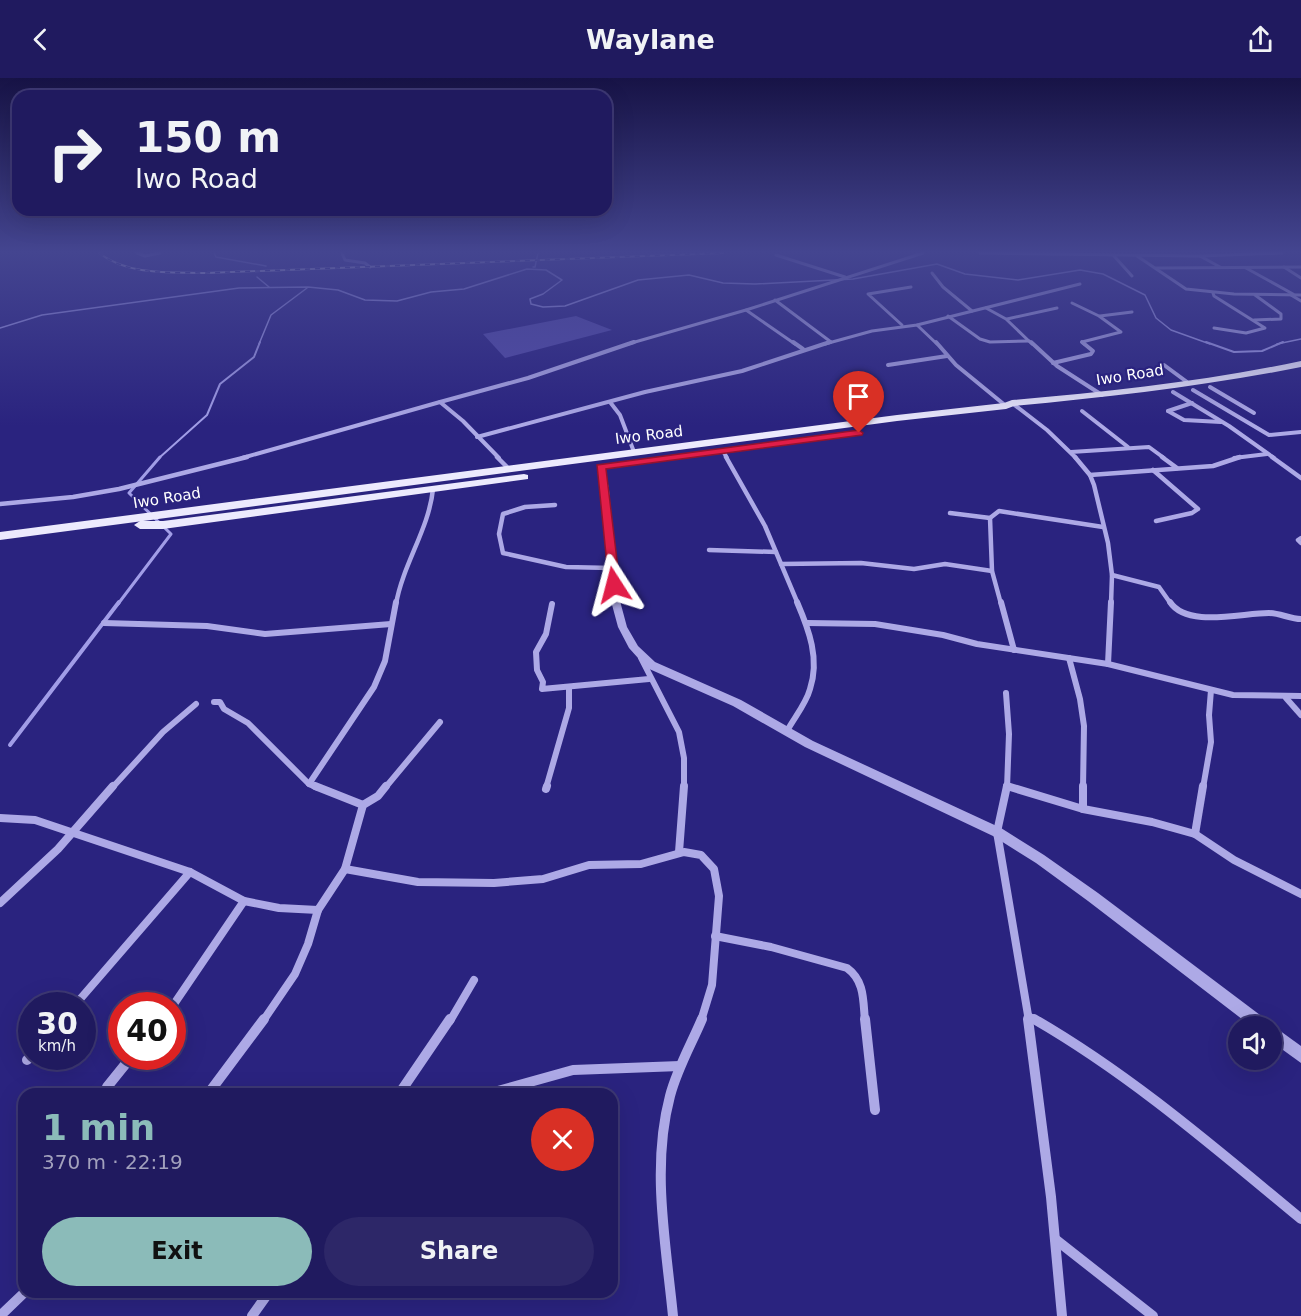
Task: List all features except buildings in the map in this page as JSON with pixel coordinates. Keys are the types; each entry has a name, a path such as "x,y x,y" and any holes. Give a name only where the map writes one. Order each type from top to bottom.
{"main road":[{"name":"Iwo Road","path":"160,519 508,468 1009,405 1190,386 1301,364"},
{"name":"Iwo Road","path":"0,536 433,489 1173,392 1190,386 1210,387 1301,374"},
{"name":"Iwo Road","path":"0,543 143,521"}],"street":[{"path":"0,504 73,497 118,489 226,462 528,378 610,349 743,311"},
{"path":"747,311 803,349"},
{"path":"789,311 831,342"},
{"path":"886,311 902,325"},
{"path":"477,437 514,429 572,411 742,371 803,349 972,311"},
{"path":"991,311 1022,330 1029,341 1053,363 1102,396"},
{"path":"1006,319 1044,311"},
{"path":"1053,363 1091,354 1093,351 1090,347 1082,342 1121,332 1088,311"},
{"path":"1214,328 1242,333 1265,328 1239,311"},
{"path":"1254,320 1281,319 1281,314 1277,311"},
{"path":"1099,316 1132,312"},
{"path":"948,316 980,339 990,342 1029,341"},
{"path":"917,325 947,356 1009,405 1023,411 1071,453 1090,475 1108,543 1112,575 1108,664"},
{"path":"888,365 947,356"},
{"path":"1164,365 1190,386 1269,435 1301,432"},
{"path":"1210,387 1254,413"},
{"path":"1173,392 1223,422 1301,478"},
{"path":"440,402 463,421 508,468"},
{"path":"610,402 620,415 634,452"},
{"path":"1192,403 1168,411 1185,420 1223,422"},
{"path":"1082,411 1129,447"},
{"path":"1071,453 1129,447 1151,448 1177,469"},
{"path":"723,451 765,526 807,623 815,667 810,691 787,731"},
{"path":"1090,475 1213,466 1238,457 1267,454"},
{"path":"601,467 611,568 623,626 680,734 685,772 679,852"},
{"path":"1153,470 1198,509 1182,516 1156,521"},
{"path":"309,784 374,687 385,661 400,581 431,508 433,489"},
{"path":"555,504 525,507 503,514 500,521 500,541 503,553 566,567 611,568"},
{"path":"1014,650 992,571 990,518 999,511 1103,527"},
{"path":"950,513 990,518"},
{"path":"1301,538 1298,540 1301,543"},
{"path":"709,550 776,552"},
{"path":"781,564 861,563 921,568 945,564 992,571"},
{"path":"1112,575 1159,587 1173,607 1186,615 1208,617 1272,613 1290,619 1301,619"},
{"path":"552,604 546,634 536,652 537,670 543,682 542,689 649,679"},
{"path":"104,623 207,626 266,634 391,624"},
{"path":"807,623 875,624 1014,650 1108,664 1161,675 1233,695 1286,698 1301,696"},
{"path":"641,658 737,703 809,744 997,832 1093,897 1250,1016"},
{"path":"1070,658 1084,726 1083,809"},
{"path":"546,789 569,708 569,688"},
{"path":"1196,834 1211,742 1209,715 1211,690"},
{"path":"1006,693 1009,734 1007,786 997,832 1028,1016 1062,1316"},
{"path":"1286,698 1301,715"},
{"path":"214,702 220,702 224,709 248,723 309,784 363,805"},
{"path":"0,903 74,833 136,761 179,716 196,704"},
{"path":"213,1088 258,1029 295,974 309,944 318,910 345,869 363,805 378,796 440,722"},
{"path":"1007,786 1083,809 1152,822 1196,834 1234,860 1301,894"},
{"path":"0,818 35,820 190,872 244,901 279,908 318,910"},
{"path":"345,869 377,878 444,883 503,884 547,878 594,864 641,864 679,852 694,851 704,856 714,871 720,898 715,936 713,982 707,1005 680,1066 667,1107 662,1147 672,1316"},
{"path":"86,992 190,872"},
{"path":"182,992 244,901"},
{"path":"715,936 771,946 847,968 856,974 862,991 875,1110"},
{"path":"403,1088 440,1037 474,980"},
{"path":"1028,1016 1070,1038 1192,1129 1301,1219"},
{"path":"1282,1041 1301,1055"},
{"path":"508,1088 573,1070 680,1066"},
{"path":"107,1087 121,1070"},
{"path":"1055,1239 1153,1316"},
{"path":"0,1316 20,1298"},
{"path":"252,1316 265,1298"}],"waterway":[{"path":"0,328 42,315 73,311"},
{"path":"259,344 271,315 277,311"},
{"path":"1153,311 1156,318 1171,330 1210,344"},
{"path":"1280,343 1301,339"},
{"path":"160,457 207,415 220,384 254,357 260,342"},
{"path":"1206,342 1234,352 1262,351 1280,343"},
{"path":"118,604 171,534 129,493 160,457"},
{"path":"10,745 119,602"}],"route":[{"path":"614,585 601,467 859,433"}]}
